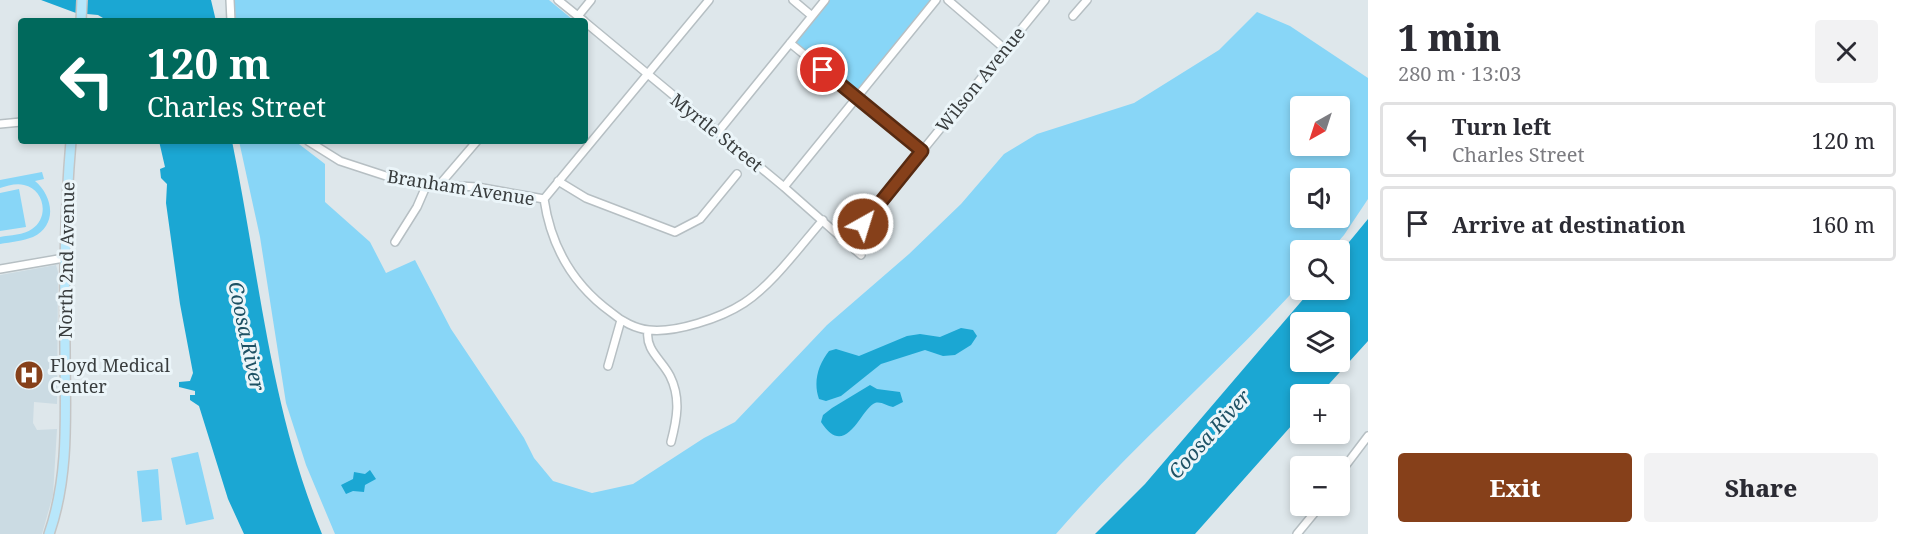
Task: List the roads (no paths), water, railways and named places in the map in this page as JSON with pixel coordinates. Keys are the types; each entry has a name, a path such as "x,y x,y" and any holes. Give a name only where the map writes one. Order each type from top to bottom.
{"main road":[{"path":"81,18 82,0"},
{"name":"North 2nd Avenue","path":"49,534 65,465 64,258 71,144"}],"street":[{"path":"230,0 231,18"},
{"name":"Myrtle Street","path":"558,0 579,18"},
{"path":"582,18 591,0"},
{"name":"Branham Avenue","path":"312,144 330,156 389,177 427,184 441,183 477,187 544,199 709,0"},
{"path":"793,0 812,16"},
{"path":"718,132 825,0"},
{"path":"784,187 936,0"},
{"path":"948,0 1005,49"},
{"name":"Wilson Avenue","path":"848,242 1045,0"},
{"path":"1073,16 1087,0"},
{"name":"Myrtle Street","path":"588,26 784,187 861,255"},
{"path":"790,44 922,151"},
{"path":"0,124 18,122"},
{"path":"441,183 474,144"},
{"path":"558,181 586,198 675,232 700,219 737,174"},
{"path":"395,242 417,207 427,184"},
{"path":"544,199 555,241 576,282 593,300 621,320 648,330 714,318 745,303 823,220"},
{"path":"0,269 64,258"},
{"path":"608,366 621,320"},
{"path":"648,330 648,344 671,378 676,394 677,421 671,442"},
{"path":"1350,460 1368,436"},
{"path":"1297,534 1312,516"}],"water":[{"path":"41,0 211,0 215,18 103,18 98,15 76,13"},
{"name":"Coosa River","path":"160,144 233,144 278,389 304,486 322,534 244,534 228,499 199,406 190,400 190,395 195,395 195,391 179,387 179,382 190,381 193,373 180,304 166,203 167,184 161,178 160,169 165,167"},
{"path":"1368,219 1368,341 1350,361 1350,312 1292,312 1302,300 1350,300 1350,241"},
{"name":"Coosa River","path":"1290,315 1290,372 1340,372 1329,384 1290,384 1290,427 1195,534 1095,534 1145,484"},
{"path":"961,328 973,330 977,336 971,345 955,355 943,356 925,350 881,364 841,396 826,401 819,399 816,386 818,374 829,351 836,349 859,356 907,336 920,334 940,337"},
{"path":"870,385 877,389 900,392 903,402 893,407 875,403 845,434 838,436 830,433 821,422 823,415"},
{"path":"370,470 376,479 365,485 364,492 353,491 346,494 341,485 353,479 354,472 365,474"}],"place":[{"name":"Floyd Medical Center","path":"29,375"}]}
